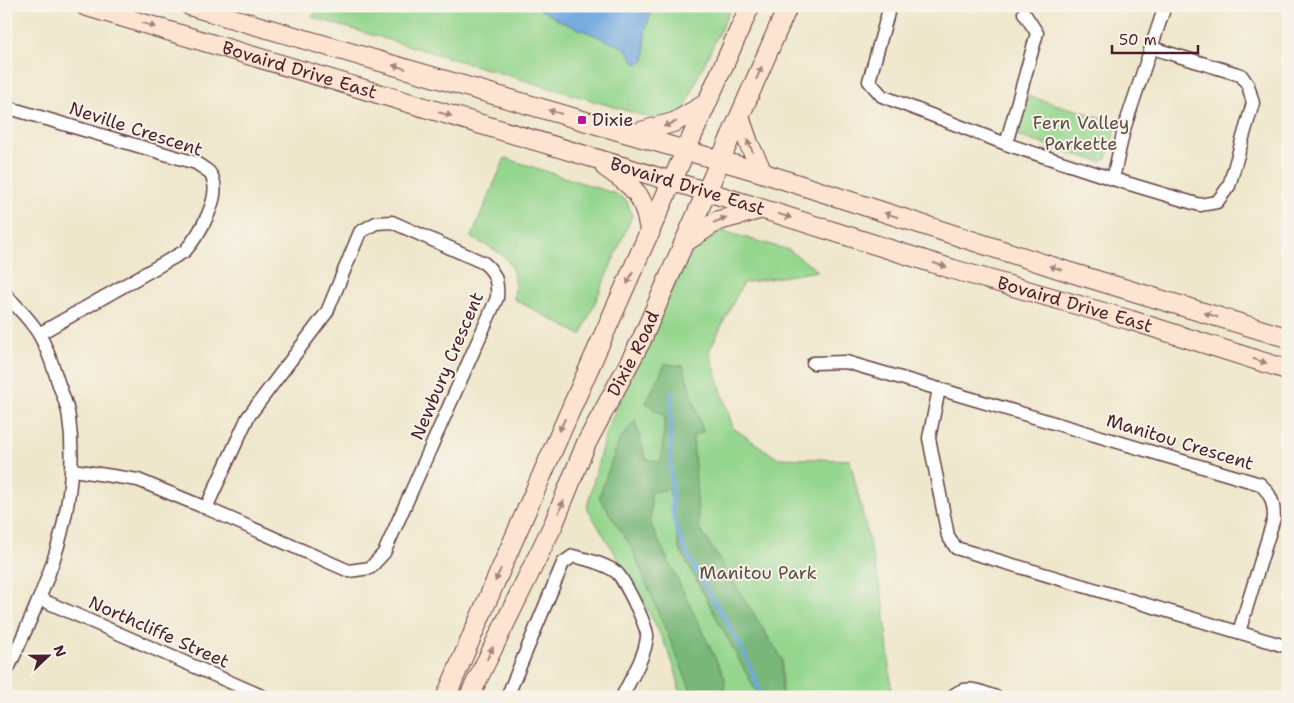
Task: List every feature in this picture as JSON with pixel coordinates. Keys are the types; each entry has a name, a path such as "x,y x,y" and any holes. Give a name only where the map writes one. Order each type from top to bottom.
{"main road":[{"name":"Bovaird Drive East","path":"86,6 762,209 952,269 1130,320 1288,370"},
{"name":"Bovaird Drive East","path":"190,6 763,173 1069,272 1288,338"},
{"name":"Dixie Road","path":"446,697 543,468 650,233 750,6"},
{"name":"Dixie Road","path":"468,697 554,523 586,444 641,341 788,6"},
{"path":"630,134 650,131 676,122 707,104"},
{"path":"740,118 749,144 763,173"},
{"path":"594,159 630,185 641,197 650,233"},
{"path":"683,244 716,221 762,209"}],"street":[{"path":"890,6 869,81 882,96 1006,144 1112,179 1200,205 1217,202 1229,186 1252,103 1248,85 1241,75 1152,48"},
{"path":"1112,179 1124,129 1165,6"},
{"path":"1006,144 1037,33 1024,13"},
{"name":"Neville Crescent","path":"6,107 196,163 209,172 214,182 216,193 193,242 185,251 39,334"},
{"name":"Newbury Crescent","path":"73,470 138,480 349,571 370,568 384,553 497,298 498,284 493,270 484,263 392,222 376,223 360,232 327,312 248,416 206,508"},
{"path":"6,295 39,334 49,354 69,417 73,470 68,511 40,599 6,673"},
{"name":"Manitou Crescent","path":"813,363 846,362 1260,484 1269,492 1274,505 1274,518 1239,632"},
{"path":"938,389 929,438 948,536 956,548 1288,648"},
{"path":"506,697 564,563 573,556 586,559 617,572 645,622 648,635 622,697"},
{"name":"Northcliffe Street","path":"40,599 264,697"},
{"path":"952,697 964,689 970,688 996,697"}],"green space":[{"path":"330,6 732,6 696,81 681,119 677,117 651,118 312,17 317,11"},
{"name":"Fern Valley Parkette","path":"1027,96 1118,122 1107,158 1100,162 1018,136 1017,129"},
{"path":"505,158 616,194 627,201 632,216 581,335 514,299 514,275 511,267 492,248 471,238"},
{"name":"Manitou Park","path":"701,225 789,250 818,271 743,283 709,351 733,428 777,458 850,460 884,605 892,697 678,697 678,681 659,632 644,603 587,508 606,431"},
{"path":"665,364 683,366 703,432 693,436 699,527 782,659 782,697 759,697 679,548 669,489 651,492 651,525 725,678 724,697 688,697 690,688 631,547 599,497 619,440 635,421 646,459 661,462 665,417 646,403"}],"water":[{"path":"535,6 654,6 645,30 645,61 636,64 625,48 558,20"}],"waterway":[{"path":"672,391 671,468 674,520 682,543 693,565 743,650 753,673 760,697"}],"place":[{"name":"Dixie","path":"582,120"}]}
